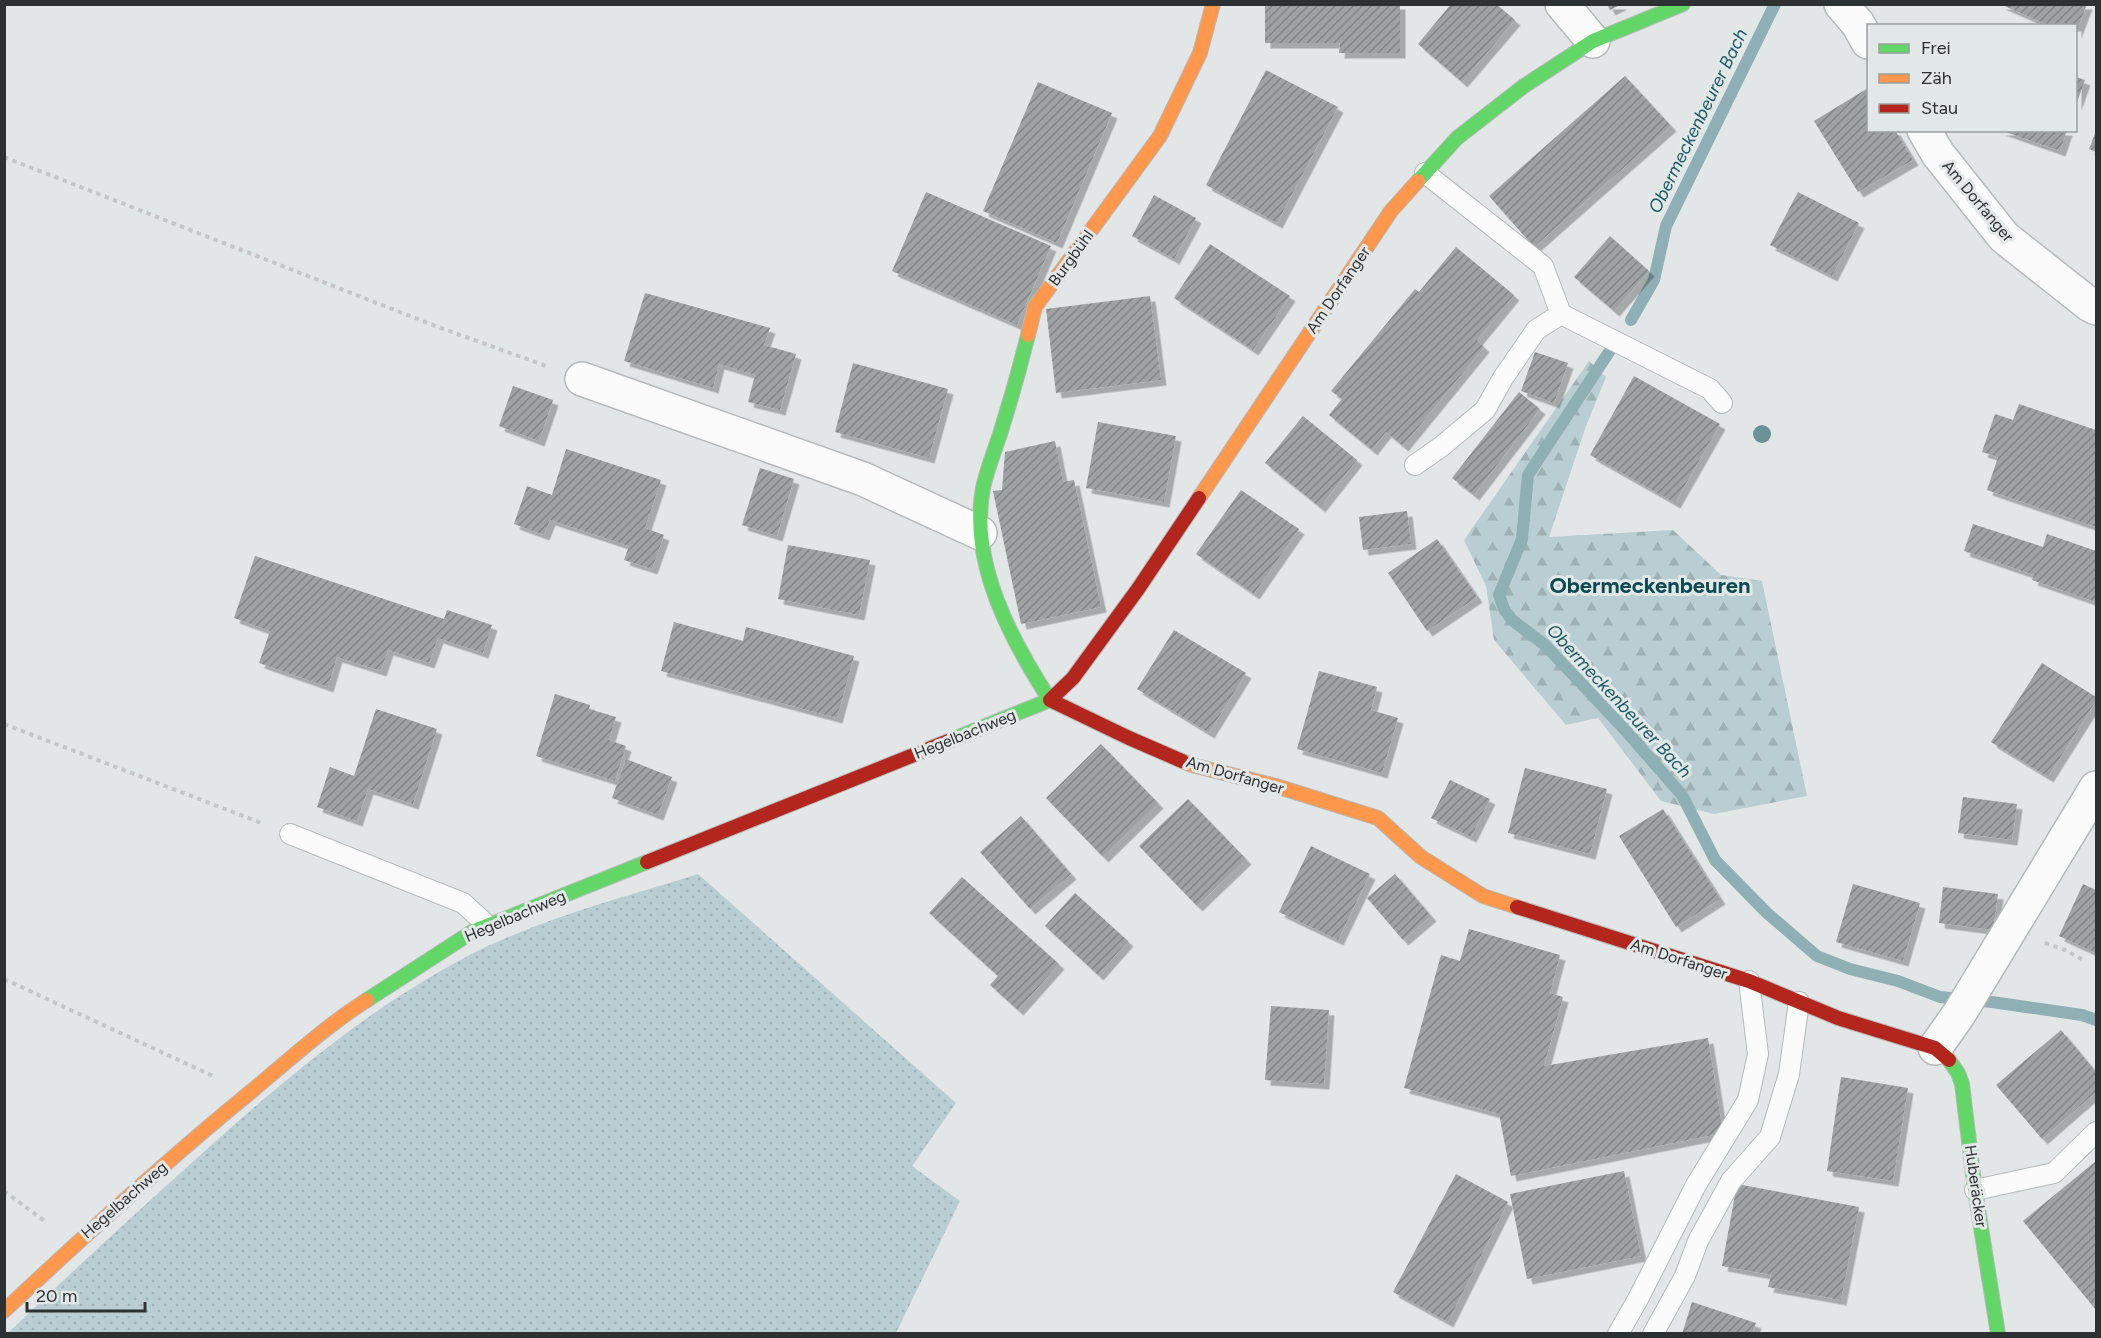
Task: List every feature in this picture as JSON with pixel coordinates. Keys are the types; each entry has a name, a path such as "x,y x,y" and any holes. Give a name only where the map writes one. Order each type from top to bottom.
{"street":[{"name":"Burgbühl","path":"1050,700 1026,663 1000,609 980,533 983,488 1014,389 1035,308 1160,136 1200,53 1213,4"},
{"path":"1562,4 1593,41"},
{"name":"Am Dorfanger","path":"1683,4 1593,41 1524,86 1457,138 1425,173 1391,211 1138,589 1073,678 1050,700 1192,765 1276,786 1378,818 1421,857 1483,896 1749,981 1838,1018 1935,1048"},
{"path":"1841,4 1867,39"},
{"name":"Am Dorfanger","path":"1925,132 1938,154 2004,237 2090,305 2097,308"},
{"path":"582,379 863,479 980,533"},
{"name":"Hegelbachweg","path":"4,1311 75,1244 229,1109 342,1016 472,932 1050,700"},
{"path":"1935,1048 1959,1014 2097,788"},
{"name":"Huberäcker","path":"1935,1048 1948,1056 1957,1068 1962,1084 1975,1190 1998,1334"}],"lane":[{"path":"1425,173 1543,266 1561,314 1710,390 1722,403"},
{"path":"1415,465 1485,410 1503,378 1536,330 1561,314"},
{"path":"290,834 463,903 488,926"},
{"path":"1618,1334 1696,1185 1748,1100 1758,1054 1749,981"},
{"path":"1653,1334 1685,1276 1698,1240 1731,1181 1770,1137 1790,1074 1799,1002"},
{"path":"1975,1190 2054,1173 2097,1132"}],"path":[{"path":"4,157 438,327 582,379"},
{"path":"4,724 290,834"},
{"path":"4,979 250,1093"},
{"path":"4,1191 75,1244"}],"green space":[{"path":"1589,361 1606,377 1586,426 1549,537 1673,530 1721,575 1762,581 1807,796 1714,814 1661,801 1598,718 1566,725 1494,640 1486,586 1464,540"},
{"path":"698,874 956,1103 912,1166 960,1201 896,1333 7,1334 125,1223 260,1103 324,1050 392,1001 428,978 492,944 579,911"}],"building":[{"path":"1265,4 1400,4 1400,53 1339,53 1340,43 1265,43"},
{"path":"1451,4 1496,4 1515,20 1462,82 1418,44"},
{"path":"1607,4 1622,4 1610,10"},
{"path":"2000,4 2087,4 2077,30 2077,24 2045,24"},
{"path":"1266,70 1338,107 1277,223 1206,185"},
{"path":"1625,76 1671,126 1534,247 1489,196"},
{"path":"2077,77 2085,80 2077,102"},
{"path":"1038,82 1112,113 1057,243 983,211"},
{"path":"1867,89 1867,132 1896,132 1913,160 1858,192 1814,121"},
{"path":"2096,131 2096,152 2089,149"},
{"path":"2006,132 2066,132 2060,151"},
{"path":"926,192 1051,246 1017,325 892,271"},
{"path":"1798,192 1859,223 1832,276 1770,245"},
{"path":"1154,195 1196,218 1174,259 1132,236"},
{"path":"1610,236 1649,271 1614,311 1574,277"},
{"path":"1210,244 1290,296 1253,350 1174,298"},
{"path":"1456,247 1514,295 1477,340 1484,347 1403,446 1386,432 1372,450 1329,415 1342,399 1331,391 1415,289 1419,292"},
{"path":"645,293 770,328 764,345 796,354 780,410 748,402 755,375 719,364 713,388 624,361"},
{"path":"1150,296 1161,380 1056,393 1046,309"},
{"path":"1535,352 1568,363 1554,403 1521,391"},
{"path":"853,363 948,389 929,458 835,432"},
{"path":"1634,376 1720,424 1675,503 1590,455"},
{"path":"513,386 553,400 539,441 499,426"},
{"path":"1519,392 1540,409 1474,495 1452,478"},
{"path":"2019,404 2096,430 2096,527 1987,490 1998,457 1982,452 1995,414 2013,420"},
{"path":"1303,416 1357,460 1320,507 1265,463"},
{"path":"1098,422 1176,436 1164,502 1086,488"},
{"path":"1055,441 1063,482 1074,480 1101,607 1021,624 993,491 1002,490 1005,452"},
{"path":"566,449 661,480 645,528 664,535 652,569 624,560 629,546 550,520 544,535 514,524 527,486 552,495"},
{"path":"760,468 794,479 777,536 742,525"},
{"path":"1241,490 1299,529 1254,594 1196,554"},
{"path":"1407,511 1411,544 1363,550 1359,517"},
{"path":"1973,524 2043,547 2047,534 2096,551 2096,602 2032,580 2034,575 1964,551"},
{"path":"1437,539 1477,597 1427,631 1388,573"},
{"path":"788,545 870,560 859,615 778,599"},
{"path":"255,556 444,619 447,610 492,625 483,653 438,638 429,663 388,650 381,671 337,657 328,687 259,663 270,631 234,618"},
{"path":"674,622 743,641 746,627 854,656 837,718 661,671"},
{"path":"1174,630 1246,673 1209,733 1137,689"},
{"path":"2042,663 2096,697 2096,701 2048,777 1991,742"},
{"path":"1319,671 1377,687 1371,710 1398,718 1382,773 1297,749"},
{"path":"555,694 590,705 589,709 616,717 609,740 626,746 615,781 536,756"},
{"path":"376,709 437,729 413,804 368,789 357,821 317,807 330,767 354,776"},
{"path":"1101,744 1158,803 1103,857 1046,798"},
{"path":"626,759 672,777 658,815 612,798"},
{"path":"1525,768 1607,789 1590,854 1508,833"},
{"path":"1450,780 1490,799 1471,837 1431,818"},
{"path":"1963,797 2017,804 2012,840 1958,833"},
{"path":"1188,799 1246,859 1197,906 1139,846"},
{"path":"1663,809 1720,899 1676,927 1619,836"},
{"path":"1021,816 1071,874 1030,909 980,852"},
{"path":"1311,846 1370,874 1338,940 1279,912"},
{"path":"1395,874 1431,916 1403,940 1367,898"},
{"path":"962,877 1059,964 1018,1010 990,985 998,976 929,913"},
{"path":"1853,884 1920,903 1903,961 1836,942"},
{"path":"2083,884 2096,890 2096,953 2059,936"},
{"path":"1943,887 1998,894 1993,930 1939,923"},
{"path":"1075,893 1128,941 1098,975 1045,926"},
{"path":"1469,929 1560,955 1550,993 1563,997 1544,1066 1708,1038 1723,1133 1511,1176 1499,1114 1404,1088 1441,955 1460,961"},
{"path":"1271,1006 1329,1010 1324,1084 1265,1080"},
{"path":"2061,1030 2096,1072 2096,1092 2042,1139 1996,1085"},
{"path":"1841,1077 1908,1088 1893,1181 1827,1171"},
{"path":"2096,1161 2096,1310 2023,1221"},
{"path":"1624,1171 1641,1256 1527,1279 1510,1194"},
{"path":"1456,1174 1508,1202 1448,1322 1393,1292"},
{"path":"1737,1184 1859,1207 1841,1300 1768,1287 1771,1275 1722,1266"},
{"path":"1692,1302 1756,1323 1752,1334 1682,1334"}],"waterway":[{"name":"Obermeckenbeurer Bach","path":"1631,320 1654,280 1666,226 1775,4"},
{"name":"Obermeckenbeurer Bach","path":"1609,352 1528,475 1522,539 1499,595 1504,609 1512,620 1545,645 1626,731 1682,795 1715,860 1767,913 1817,956 1850,969 1898,981 1940,997 2082,1015 2096,1020"}],"traffic: fast":[{"path":"1418,181 1457,138 1524,86 1593,41 1683,4"},
{"path":"951,740 1050,700 1021,652 997,599 982,544 980,516 983,488 1028,335"},
{"path":"367,1000 472,932 647,862"},
{"path":"1949,1060 1962,1084 1975,1190 1998,1334"}],"traffic: slow":[{"path":"1028,335 1035,307 1160,136 1200,53 1213,4"},
{"path":"1199,498 1391,211 1418,181"},
{"path":"1182,761 1276,786 1378,818 1421,857 1483,896 1517,907"},
{"path":"4,1311 189,1143 308,1043 367,1000"}],"traffic: jam":[{"path":"1182,761 1050,700 1073,678 1138,589 1199,498"},
{"path":"647,862 951,740"},
{"path":"1517,907 1749,981 1838,1018 1935,1048 1949,1060"}],"district":[{"name":"Obermeckenbeuren","path":"1650,585"}]}
